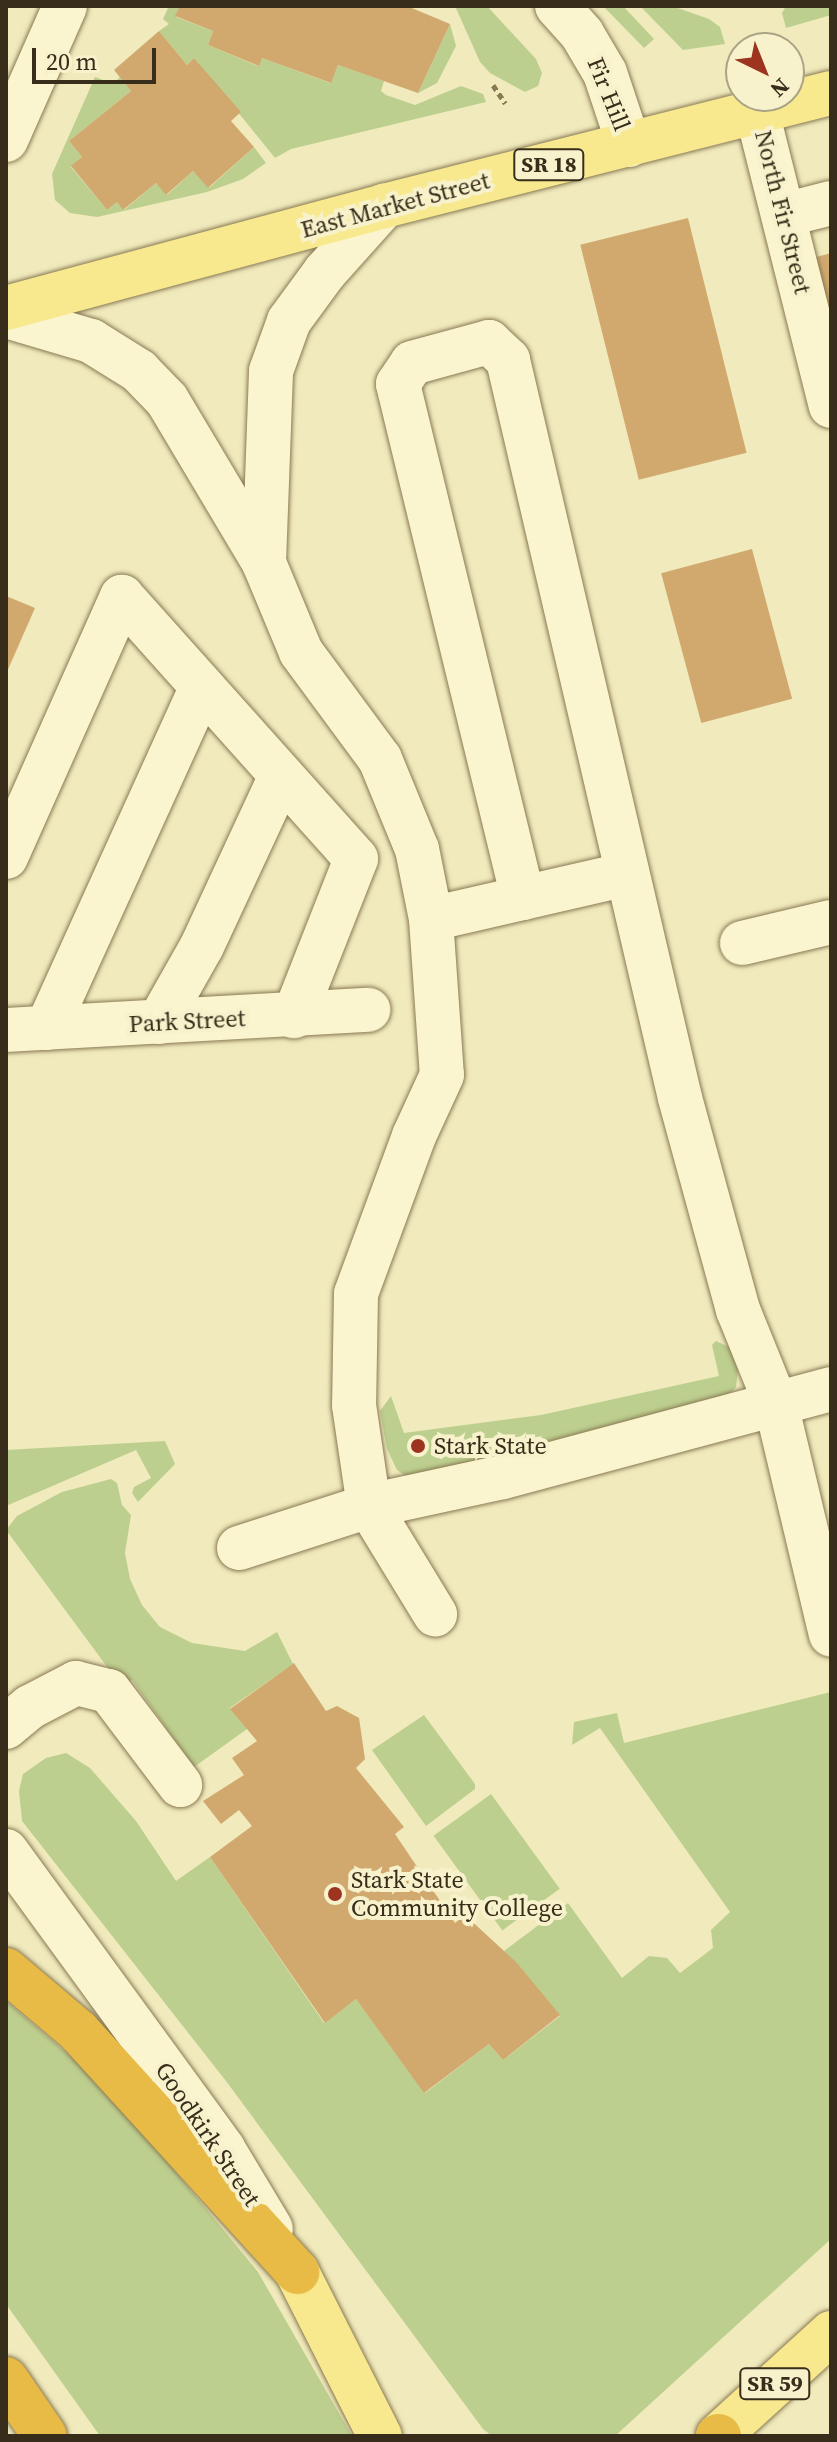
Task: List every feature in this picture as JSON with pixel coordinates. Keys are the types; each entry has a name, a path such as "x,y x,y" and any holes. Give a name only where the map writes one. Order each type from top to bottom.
{"highway":[{"path":"6,1970 78,2031 297,2272"},
{"path":"6,2379 45,2436"}],"main road":[{"name":"East Market Street","path":"805,100 831,93"},
{"name":"East Market Street","path":"6,308 384,206 757,112"},
{"name":"Goodkirk Street","path":"297,2272 380,2436"},
{"name":"SR 59","path":"718,2436 831,2333"}],"street":[{"path":"6,140 66,6"},
{"name":"Fir Hill","path":"557,6 582,34 605,73 629,145"},
{"name":"North Fir Street","path":"757,112 831,406"},
{"path":"784,215 831,203"},
{"path":"264,563 271,371 289,321 325,272 384,206"},
{"path":"6,316 91,341 139,371 167,400 264,563 301,652 380,759 417,849 431,919 442,1075 414,1136 365,1261 356,1294 354,1405 369,1506 435,1614"},
{"path":"523,898 398,384 412,363 489,342 508,360 680,1098 738,1310 776,1404 831,1635"},
{"path":"6,857 122,597 356,859 294,1016"},
{"path":"27,1029 202,687"},
{"path":"159,1022 202,946 281,776"},
{"path":"431,919 627,874"},
{"path":"742,943 831,922"},
{"name":"Park Street","path":"27,1029 368,1010"},
{"path":"239,1548 369,1506 503,1477 831,1389"},
{"path":"6,1727 30,1707 76,1683 109,1691 180,1785"},
{"name":"Goodkirk Street","path":"6,1851 223,2149 297,2272"}],"path":[{"path":"493,85 505,103"}],"green space":[{"path":"169,6 180,6 176,17 213,31 208,45 258,66 262,58 330,83 338,65 384,81 381,91 386,95 415,105 461,86 483,94 486,102 291,149 275,158 194,58 187,65 159,31 169,24 163,19"},
{"path":"455,6 487,6 536,59 542,73 538,86 525,92 490,73 480,62"},
{"path":"603,6 623,6 654,39 644,48"},
{"path":"640,6 672,6 709,19 720,27 725,44 683,50"},
{"path":"786,6 831,6 831,15 786,28 782,13"},
{"path":"450,24 456,46 437,83 418,93"},
{"path":"95,77 113,84 120,77 131,91 69,141 82,157 71,167 107,210 117,202 124,210 156,183 167,195 193,171 209,188 254,147 266,163 243,179 207,192 97,217 70,213 55,200 52,174"},
{"path":"716,1341 729,1347 738,1370 736,1387 717,1408 407,1477 397,1470 387,1449 380,1411 391,1396 404,1433 541,1415 719,1376 712,1345"},
{"path":"165,1441 175,1464 138,1502 132,1493 134,1487 151,1478 136,1450 6,1506 6,1450"},
{"path":"111,1479 117,1483 122,1505 131,1515 125,1553 130,1579 142,1605 160,1627 192,1643 245,1651 277,1632 293,1664 230,1708 247,1729 194,1767 132,1680 122,1687 6,1530 17,1516 62,1492"},
{"path":"831,1692 831,2239 615,2436 492,2436 483,2429 226,2081 22,1821 19,1791 23,1774 46,1758 66,1753 90,1768 136,1821 176,1881 210,1857 324,2023 356,1999 425,2093 489,2044 503,2060 560,2016 504,1951 568,1903 622,1978 649,1956 667,1958 680,1973 713,1948 711,1930 730,1912 600,1728 572,1745 574,1722 617,1713 624,1743"},
{"path":"424,1715 475,1784 475,1789 426,1826 372,1750"},
{"path":"491,1794 560,1889 502,1930 434,1836"},
{"path":"6,2001 105,2086 258,2272 352,2436 100,2436 6,2304"}],"building":[{"path":"180,6 407,6 450,24 418,93 338,65 331,83 262,58 259,66 208,45 213,31 175,16"},
{"path":"159,31 187,65 194,58 241,112 231,121 254,147 208,188 193,171 166,195 156,183 123,210 117,202 107,210 71,166 82,157 69,141 131,91 114,70"},
{"path":"688,218 747,453 639,480 580,245"},
{"path":"831,253 831,324 813,258"},
{"path":"752,549 792,699 701,723 661,573"},
{"path":"6,596 35,608 6,674"},
{"name":"Stark State Community College","path":"294,1663 326,1711 337,1706 359,1718 365,1759 356,1768 404,1827 395,1834 455,1923 465,1915 517,1963 560,2015 503,2060 489,2044 424,2093 356,1999 325,2023 210,1857 252,1826 239,1810 221,1824 203,1801 244,1775 232,1758 257,1741 230,1709"}],"place":[{"name":"Stark State","path":"418,1446"},
{"name":"Stark State Community College","path":"335,1894"}]}
